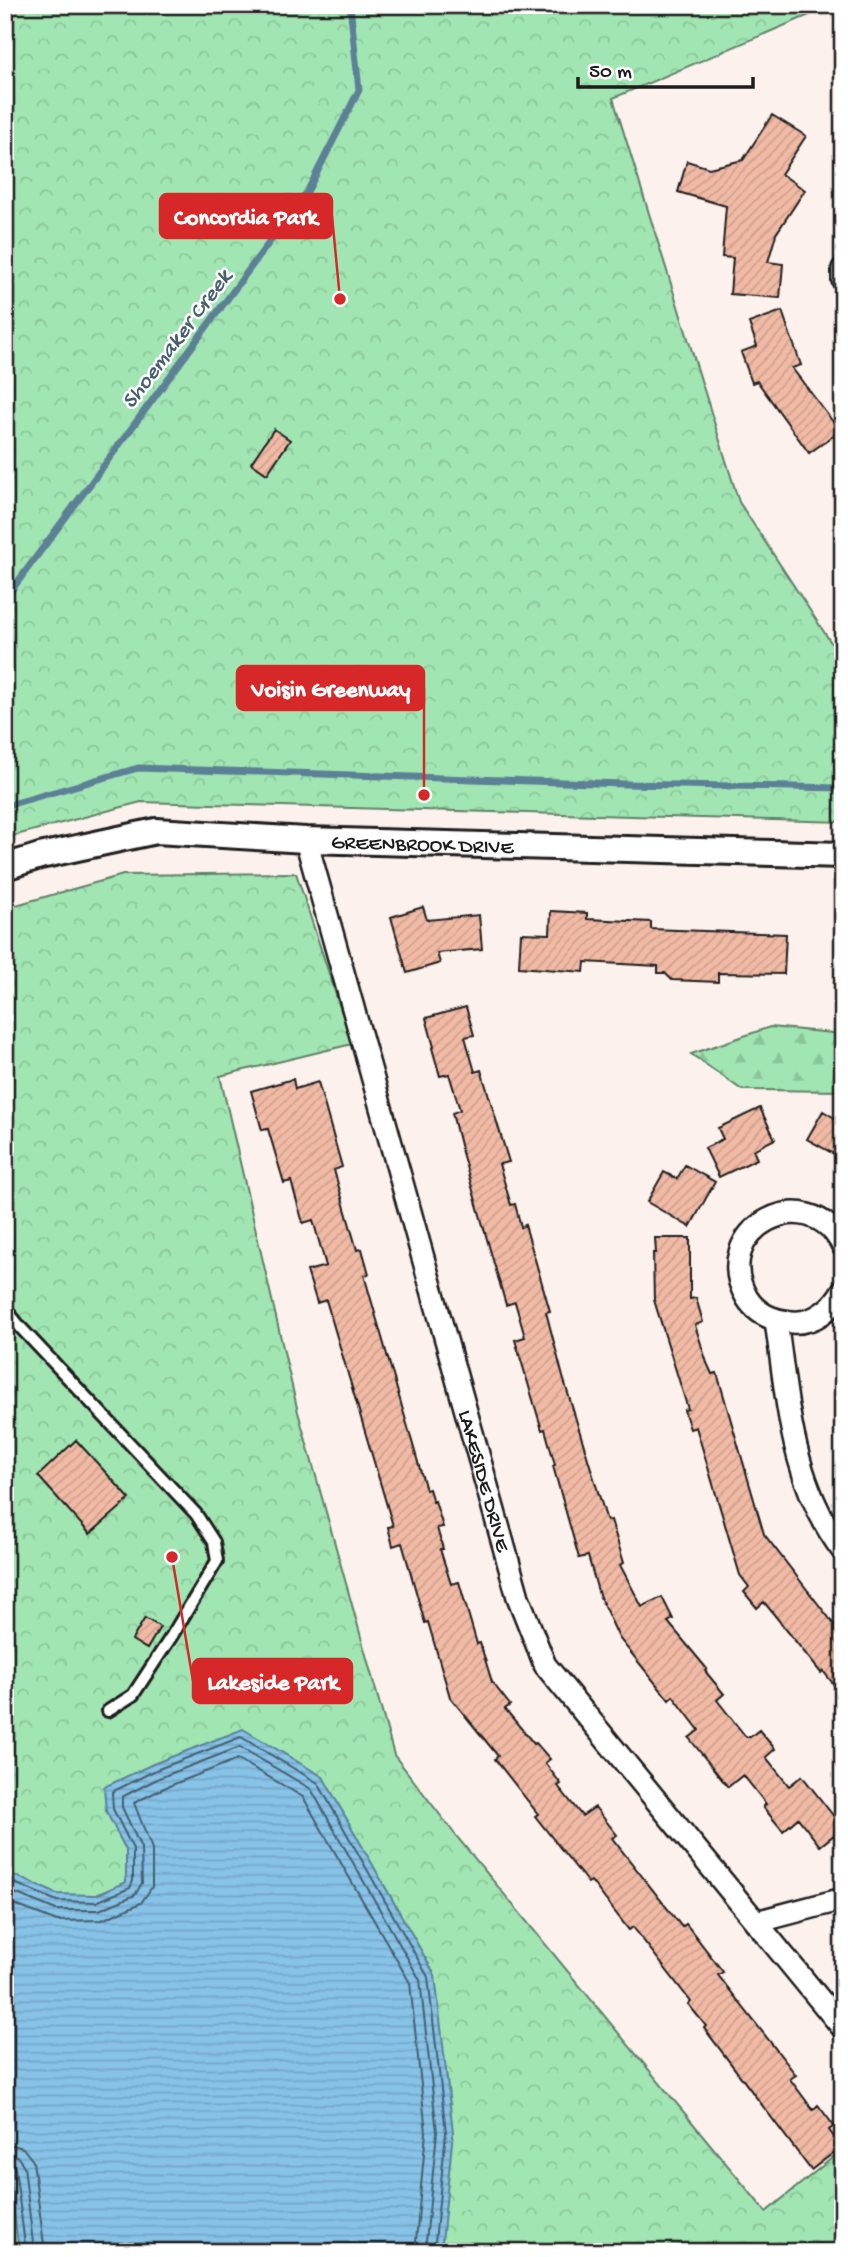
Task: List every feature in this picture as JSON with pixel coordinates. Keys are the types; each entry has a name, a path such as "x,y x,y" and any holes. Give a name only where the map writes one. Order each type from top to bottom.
{"street":[{"path":"843,269 843,280"},
{"name":"GREENBROOK DRIVE","path":"5,867 40,856 156,831 306,840 843,855"},
{"name":"LAKESIDE DRIVE","path":"306,840 517,1597 545,1665 843,2028"},
{"path":"843,1247 838,1236 825,1223 808,1215 789,1213 765,1220 750,1232 741,1249 737,1268 741,1288 751,1304 776,1321 795,1323 822,1314 836,1302 843,1290"},
{"path":"776,1321 796,1455 815,1507 843,1550"},
{"path":"756,1922 843,1899"}],"lane":[{"path":"5,1308 196,1514 215,1542 217,1561 171,1637 133,1695 108,1711"}],"green space":[{"path":"5,5 833,5 613,98 739,502 843,661 843,822 141,802 5,838"},
{"path":"296,873 352,1044 220,1076 298,1412 394,1755 457,1837 766,2212 843,2149 843,2252 5,2252 5,908 123,875"},
{"path":"770,1027 843,1034 843,1091 742,1090 691,1054"}],"water":[{"path":"243,1729 323,1777 435,1975 453,2132 441,2252 19,2252 5,2143 5,1871 57,1894 96,1895 126,1882 126,1850 106,1811 104,1787 153,1764"}],"building":[{"path":"772,115 806,136 781,174 805,190 776,234 768,262 783,264 780,298 730,294 733,258 722,257 726,206 678,192 687,161 709,168 743,160"},
{"path":"782,311 801,365 792,368 840,431 809,453 757,381 752,383 741,352 757,346 749,323"},
{"path":"274,429 290,440 267,474 251,463"},
{"path":"423,907 427,920 479,915 482,949 437,953 440,963 407,973 391,917"},
{"path":"551,911 587,913 587,919 651,922 651,929 786,934 784,974 718,973 718,982 672,980 665,973 658,973 658,966 585,962 584,972 519,967 521,933 550,934"},
{"path":"466,1007 474,1035 465,1037 475,1072 481,1070 509,1162 499,1164 511,1205 515,1204 521,1227 525,1225 550,1311 546,1312 563,1377 607,1521 611,1520 624,1563 620,1565 642,1607 662,1597 673,1619 668,1622 724,1694 717,1700 746,1737 759,1730 775,1749 766,1757 789,1786 802,1776 843,1828 820,1846 798,1818 783,1831 763,1807 766,1804 743,1775 728,1787 689,1738 699,1730 673,1696 669,1700 619,1638 599,1595 588,1556 579,1558 545,1429 542,1430 515,1340 525,1337 515,1302 506,1305 461,1149 452,1113 460,1110 449,1074 440,1076 432,1048 434,1047 426,1018"},
{"path":"293,1079 295,1089 318,1082 342,1167 334,1170 357,1250 362,1249 369,1274 364,1275 426,1490 429,1489 433,1502 435,1501 443,1527 437,1528 443,1549 440,1549 451,1584 459,1582 477,1644 480,1643 492,1682 510,1705 505,1709 550,1759 545,1763 561,1784 558,1786 582,1816 595,1807 617,1835 612,1838 682,1927 686,1924 723,1972 718,1975 796,2075 790,2079 813,2110 818,2105 834,2126 829,2130 841,2147 811,2170 704,2028 706,2026 688,2004 691,2002 633,1927 629,1930 535,1816 538,1814 495,1759 498,1756 450,1697 402,1543 393,1546 388,1527 393,1526 326,1300 317,1303 307,1271 326,1266 313,1220 303,1223 291,1181 284,1183 268,1129 262,1130 251,1091"},
{"path":"760,1108 775,1139 753,1150 757,1159 719,1177 705,1148 723,1139 718,1128"},
{"path":"823,1111 843,1123 843,1159 807,1139"},
{"path":"685,1165 715,1182 690,1227 647,1202 664,1172 677,1179"},
{"path":"655,1238 690,1238 690,1299 696,1298 703,1322 695,1325 712,1374 717,1373 764,1534 843,1636 843,1696 764,1602 757,1608 744,1592 749,1587 740,1575 696,1427 690,1429 684,1410 688,1409 654,1300"},
{"path":"76,1440 130,1499 90,1534 38,1476"},
{"path":"145,1618 160,1627 147,1649 132,1640"}],"waterway":[{"name":"Shoemaker Creek","path":"5,599 308,190 359,90 350,5"},
{"path":"5,806 138,768 624,784 843,788"}],"place":[{"name":"Concordia Park","path":"340,299"},
{"name":"Voisin Greenway","path":"424,795"},
{"name":"Lakeside Park","path":"172,1557"}]}
